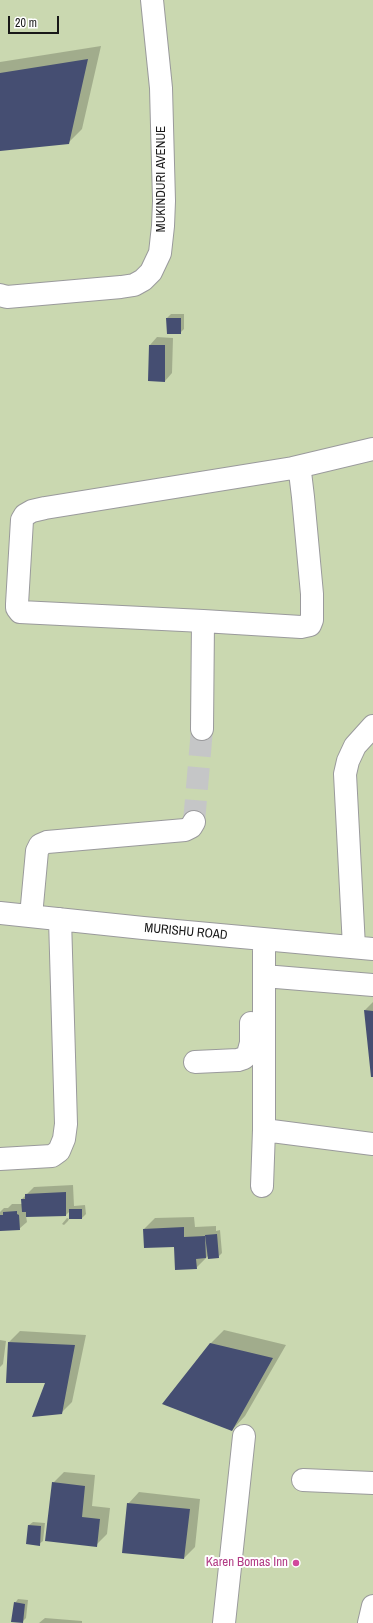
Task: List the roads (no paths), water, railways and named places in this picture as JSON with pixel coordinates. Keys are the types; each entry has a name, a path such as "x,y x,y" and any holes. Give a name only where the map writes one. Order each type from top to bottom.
{"street":[{"name":"MUKINDURI AVENUE","path":"0,295 7,297 121,288 134,285 143,280 151,272 160,253 164,201 161,88 152,0"},
{"path":"293,468 298,469 300,472 303,497 312,594 312,620 310,625 295,626 20,612 17,608 22,520 25,515 32,511 293,468 373,449"},
{"path":"202,729 203,621"},
{"path":"364,948 345,774 348,760 355,746 373,726"},
{"path":"31,916 37,851 40,845 47,842 185,830 191,827 194,822"},
{"name":"MURISHU ROAD","path":"0,913 364,948"},
{"path":"0,1159 52,1156 59,1151 64,1139 66,1124 60,919"},
{"path":"257,938 264,976 264,1130 262,1186"},
{"path":"195,1062 238,1060 244,1058 249,1051 252,1039 257,938"},
{"path":"264,976 373,985"},
{"path":"264,1130 373,1144"},
{"path":"224,1623 244,1436"},
{"path":"303,1480 373,1483"},
{"path":"369,1623 373,1606"}],"tunnel":[{"path":"194,822 202,729"}],"place":[{"name":"Karen Bomas Inn","path":"296,1563"}]}
